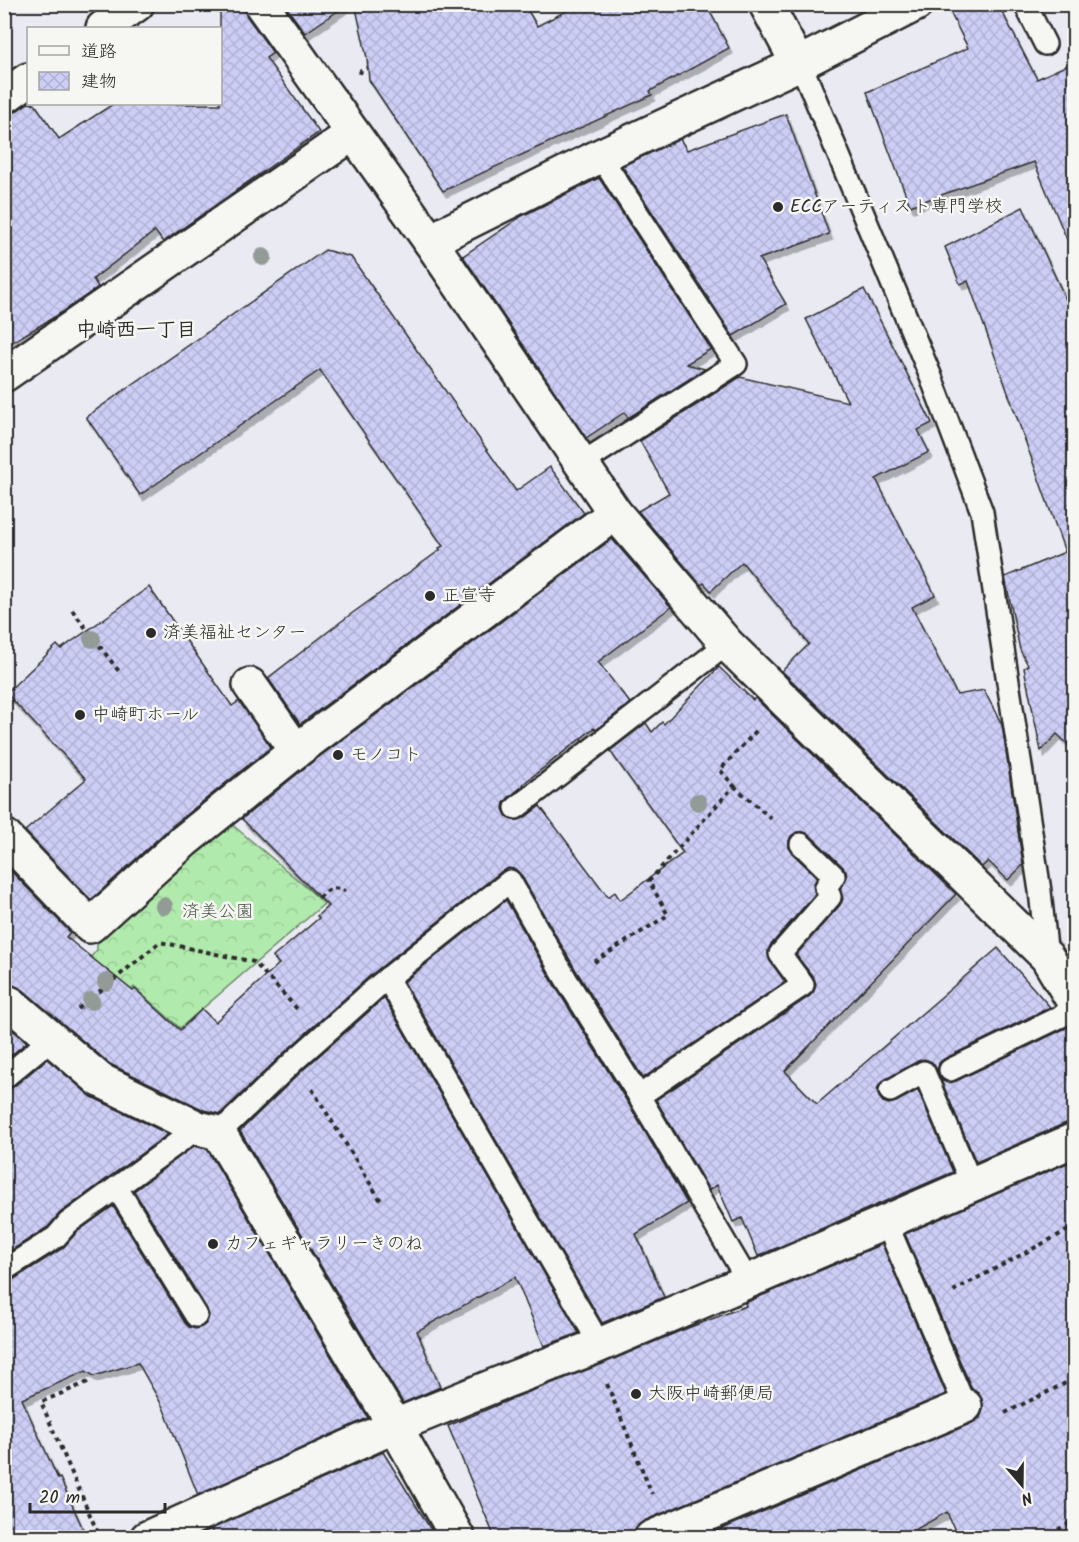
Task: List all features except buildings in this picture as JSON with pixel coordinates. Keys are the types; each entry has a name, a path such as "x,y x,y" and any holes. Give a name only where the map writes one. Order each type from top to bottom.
{"street":[{"path":"104,27 137,4"},
{"path":"261,4 430,241 615,513 727,644 1047,957 1074,1002"},
{"path":"766,4 798,64"},
{"path":"430,241 600,156 798,64 916,4"},
{"path":"4,97 27,81"},
{"path":"4,375 352,134"},
{"path":"4,836 90,926 184,841 296,751 615,513"},
{"path":"250,685 296,751"},
{"path":"4,1001 11,1004 100,1080 209,1131 395,1426 458,1538"},
{"path":"147,1538 395,1426 595,1347 1074,1140"},
{"path":"659,1534 965,1406"}],"lane":[{"path":"1025,4 1045,44"},
{"path":"798,64 807,80 931,376 982,512 1040,891 1047,957"},
{"path":"582,463 736,363 600,156"},
{"path":"516,808 727,644"},
{"path":"639,1096 802,985 780,954 830,897 826,887 834,876 801,844"},
{"path":"4,1270 56,1237 68,1223 117,1188 209,1131 295,1060 387,978 510,881 747,1281"},
{"path":"387,978 591,1329 595,1347"},
{"path":"950,1070 1074,1010"},
{"path":"4,1078 52,1038"},
{"path":"890,1091 924,1072 972,1185"},
{"path":"117,1188 195,1317"},
{"path":"886,1222 965,1406"}],"path":[{"path":"361,70 368,68"},
{"path":"72,610 121,674"},
{"path":"784,701 720,770 734,786 801,844"},
{"path":"566,979 668,915 649,881 734,786"},
{"path":"319,898 327,890 336,888 345,891"},
{"path":"52,1038 62,1022 160,942 254,962 322,1035"},
{"path":"295,1060 381,1201"},
{"path":"923,1307 1070,1229 1074,1230"},
{"path":"595,1347 600,1368 659,1534"},
{"path":"965,1406 987,1421 1074,1379"},
{"path":"88,1382 41,1402 100,1538"},
{"path":"1042,1538 1074,1521"}],"green space":[{"name":"済美公園","path":"229,822 325,903 180,1028 134,987 84,1046 41,1012 97,950 97,935"}],"place":[{"name":"ECCアーティスト専門学校","path":"778,207"},
{"name":"正宣寺","path":"430,596"},
{"name":"済美福祉センター","path":"151,633"},
{"name":"中崎町ホール","path":"80,715"},
{"name":"モノコト","path":"338,755"},
{"name":"カフェギャラリーきのね","path":"213,1244"},
{"name":"大阪中崎郵便局","path":"636,1394"}],"district":[{"name":"中崎西一丁目","path":"136,331"}]}
